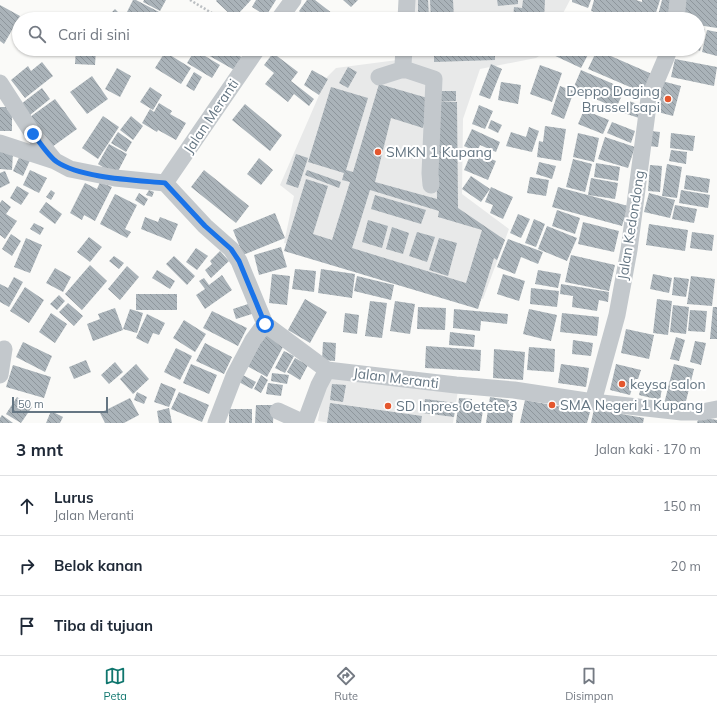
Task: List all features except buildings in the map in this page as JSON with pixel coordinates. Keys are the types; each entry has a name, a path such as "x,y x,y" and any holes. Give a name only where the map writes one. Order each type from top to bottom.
{"street":[{"path":"284,12 293,0"},
{"path":"406,12 407,0"},
{"path":"677,12 678,0"},
{"name":"Jalan Meranti","path":"165,183 252,56"},
{"path":"402,70 404,56"},
{"name":"Jalan Kedondong","path":"593,402 617,315 628,250 649,98 667,56"},
{"path":"379,77 402,70 407,70 434,79 430,185"},
{"path":"0,83 33,134 55,161"},
{"path":"0,143 55,161 70,169 115,178 165,183 205,226 231,249 239,261 265,324 253,340 234,376 216,423"},
{"name":"Jalan Meranti","path":"265,324 328,370 456,385 514,390 593,402 682,412 702,412 717,409"},
{"path":"0,375 4,349"},
{"path":"278,411 305,423 319,385 328,370"}],"path":[{"path":"190,0 210,12"}],"shaded area":[{"path":"409,0 570,0 564,12 408,12"},
{"name":"SMKN 1 Kupang","path":"405,56 539,56 536,58 480,69 463,119 462,194 509,229 483,299 284,243 294,196 280,185 327,77 336,68 405,59"},
{"name":"SD Inpres Oetete 3","path":"324,377 458,390 453,423 330,423 318,421"}],"place":[{"name":"Deppo Daging Brussel sapi","path":"668,99"},
{"name":"SMKN 1 Kupang","path":"378,152"},
{"name":"keysa salon","path":"622,384"},
{"name":"SMA Negeri 1 Kupang","path":"552,405"},
{"name":"SD Inpres Oetete 3","path":"388,406"}],"route":[{"path":"33,134 55,161 70,169 115,178 165,183 205,226 231,249 239,261 265,324"}]}
